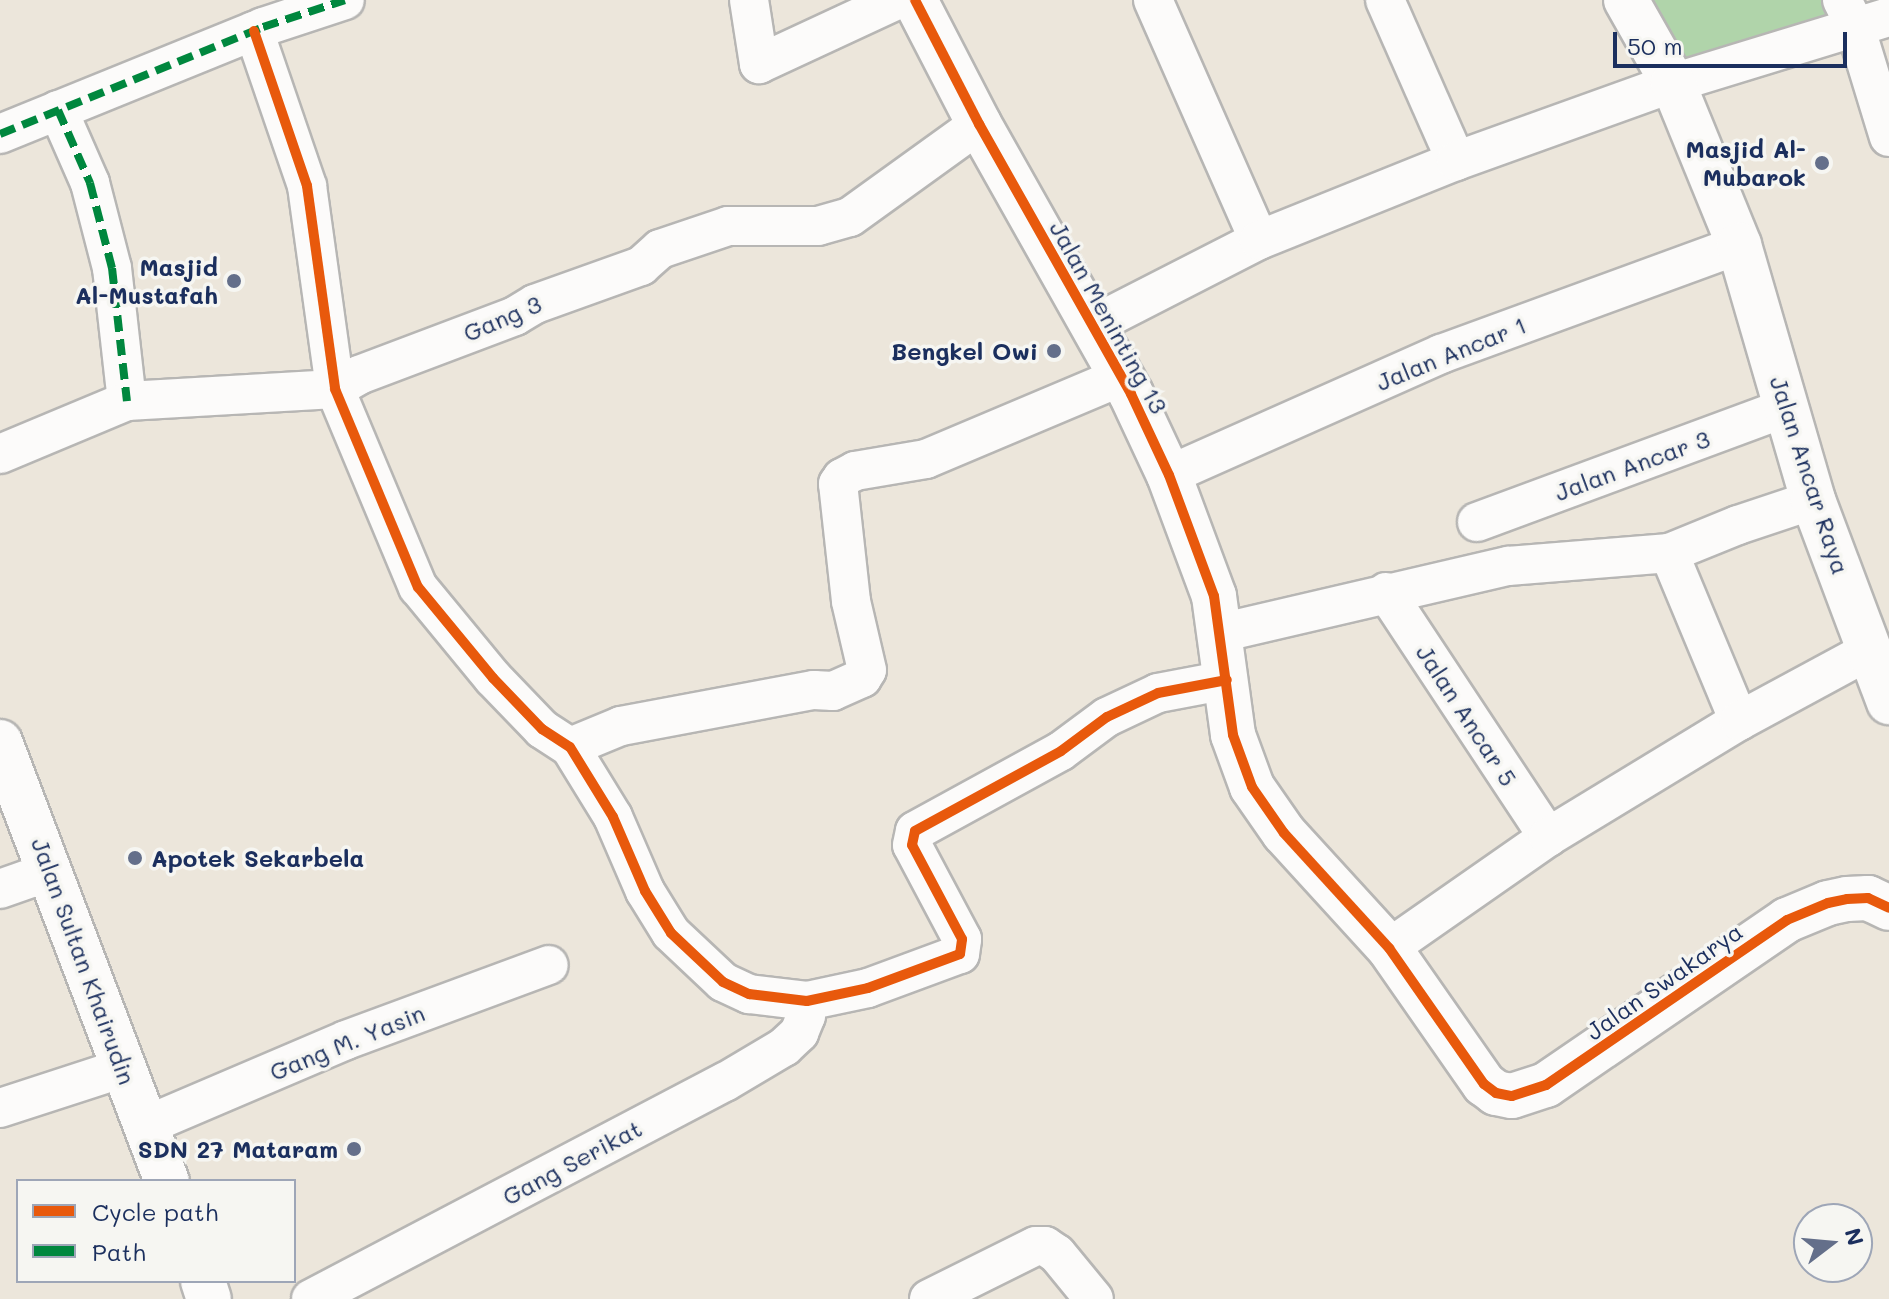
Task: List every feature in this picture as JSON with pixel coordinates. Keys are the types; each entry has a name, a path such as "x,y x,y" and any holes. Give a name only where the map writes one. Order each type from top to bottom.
{"street":[{"path":"0,134 254,31 345,0"},
{"path":"749,0 759,64 897,0"},
{"name":"Jalan Meninting 13","path":"915,0 979,124 1120,377 1169,475 1214,596 1233,735 1252,787 1267,812 1389,948 1471,1069"},
{"path":"1153,0 1259,240"},
{"path":"1385,0 1456,161"},
{"name":"Jalan Ancar Raya","path":"1626,0 1673,83 1739,245 1813,500 1872,649 1889,702"},
{"path":"1091,326 1259,240 1456,161 1862,15 1889,137"},
{"path":"254,31 307,186 335,389 418,587 493,678 542,729 570,747 613,817 645,891 671,933 723,982 749,994 807,1001 868,988 960,954 962,939 912,845 915,831 1061,751 1107,717 1158,693 1227,680"},
{"path":"58,110 90,183 112,268 127,401"},
{"name":"Gang 3","path":"0,454 127,401 335,389 359,375 515,316 544,300 641,266 660,249 728,226 818,226 850,217 979,124"},
{"name":"Jalan Ancar 1","path":"1169,475 1441,354 1739,245"},
{"path":"570,747 621,726 814,690 833,691 862,678 867,670 851,601 838,484 842,478 855,471 926,459 1120,377"},
{"name":"Jalan Ancar 3","path":"1477,522 1786,408"},
{"path":"1220,633 1508,566 1669,553 1738,525 1813,500"},
{"path":"1669,553 1739,721"},
{"name":"Jalan Ancar 5","path":"1386,592 1548,837"},
{"path":"1389,948 1548,837 1739,721 1872,649"},
{"name":"Jalan Sultan Khairudin","path":"0,742 166,1179"},
{"path":"0,889 51,871"},
{"name":"Jalan Swakarya","path":"1471,1069 1496,1093 1512,1096 1546,1085 1787,920 1847,899 1868,898 1889,908"},
{"name":"Gang M. Yasin","path":"147,1125 346,1040 549,965"},
{"name":"Gang Serikat","path":"311,1299 712,1089 784,1047 799,1033 806,1016 807,1001"},
{"path":"0,1108 123,1068"},
{"path":"929,1299 1036,1246 1045,1246 1057,1254 1094,1299"}],"green space":[{"path":"1642,0 1830,0 1839,16 1684,74"}],"marked path":[{"path":"0,134 263,27 345,0"},
{"path":"58,110 90,183 112,268 127,401"}],"cycle path":[{"path":"915,0 979,124 1131,394 1169,475 1214,596 1233,735 1252,787 1284,833 1389,948 1484,1084 1496,1093 1512,1096 1546,1085 1787,920 1828,903 1847,899 1868,898 1889,908"},
{"path":"254,31 307,186 335,389 418,587 493,678 542,729 570,747 613,817 645,891 671,933 723,982 749,994 807,1001 868,988 960,954 962,939 912,845 915,831 1061,751 1107,717 1158,693 1227,680"}],"place":[{"name":"Masjid Al- Mubarok","path":"1822,163"},
{"name":"Masjid Al-Mustafah","path":"234,281"},
{"name":"Bengkel Owi","path":"1054,351"},
{"name":"Apotek Sekarbela","path":"135,858"},
{"name":"SDN 27 Mataram","path":"354,1149"}]}
